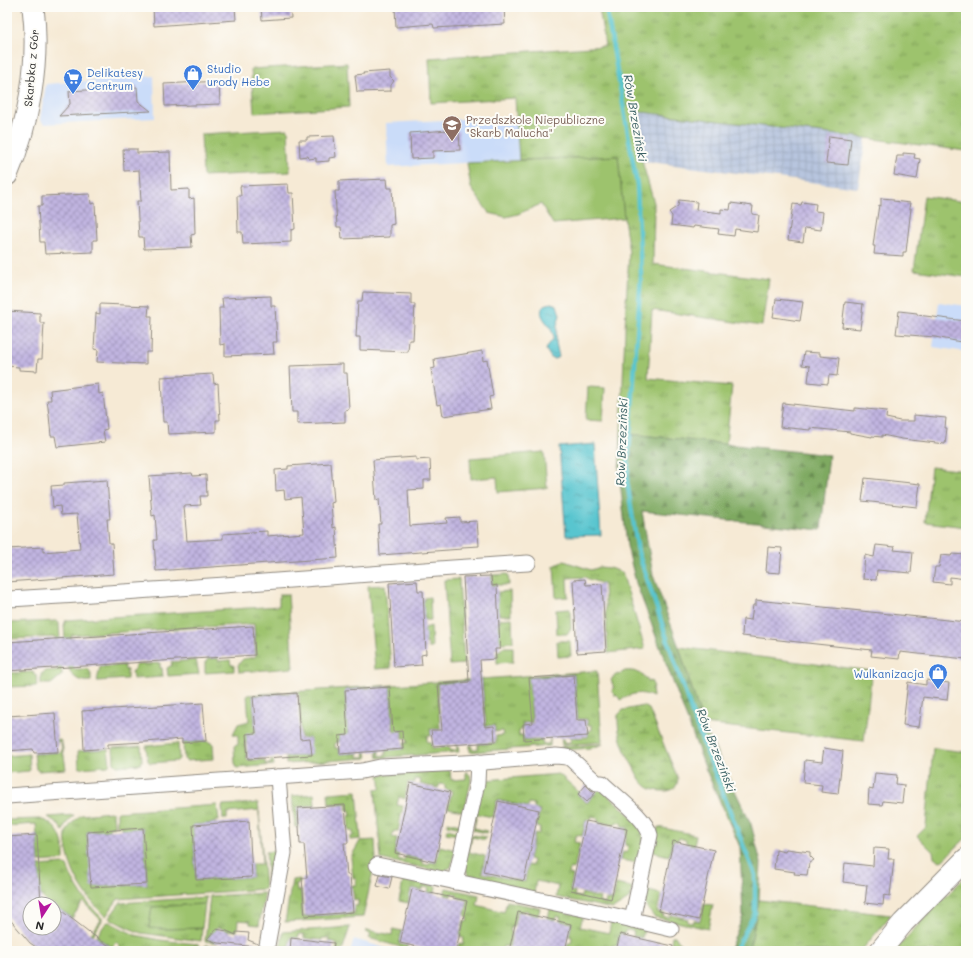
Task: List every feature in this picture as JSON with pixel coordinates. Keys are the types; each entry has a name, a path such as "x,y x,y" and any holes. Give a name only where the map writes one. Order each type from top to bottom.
{"street":[{"name":"Skarbka z Gór","path":"7,175 20,139 32,85 35,49 35,23 33,7"},
{"path":"7,599 123,593 430,569 528,563"},
{"path":"7,796 362,771 380,766 478,762 556,756 567,757 597,783 602,783 648,828 650,835 632,920"},
{"path":"455,882 476,783 478,762"},
{"path":"266,951 284,854 278,777"},
{"path":"880,951 903,923 966,859"},
{"path":"378,865 671,929"}],"shaded area":[{"path":"154,76 155,118 44,124 40,119 46,84"},
{"path":"633,111 866,138 858,188 642,161"},
{"name":"Przedszkole Niepubliczne \"Skarb Malucha\"","path":"483,118 489,122 516,121 519,160 388,167 386,123"},
{"path":"939,302 966,306 966,352 933,347"},
{"path":"354,939 395,951 350,951"}],"green space":[{"path":"599,7 966,7 966,151 633,111 642,161 654,203 653,264 769,279 762,326 652,310 648,378 732,386 726,444 621,433 629,253 618,156 519,160 515,98 431,103 429,58 605,46"},
{"path":"347,63 349,107 254,113 251,69"},
{"path":"288,129 290,172 203,176 201,134"},
{"path":"618,156 624,218 553,224 541,204 518,214 506,217 489,213 471,188 467,163"},
{"path":"924,196 966,202 966,277 914,270"},
{"path":"588,387 605,388 603,421 586,420"},
{"path":"621,433 829,455 821,530 642,511 653,575 679,647 703,724 751,824 761,863 759,900 752,938 747,951 729,951 743,916 740,847 706,770 636,583 627,546 619,471"},
{"path":"544,452 547,488 498,492 497,477 471,479 470,458"},
{"path":"931,467 966,471 966,527 925,522"},
{"path":"564,561 591,570 600,567 622,572 645,649 608,653 604,585 601,583 585,577 567,578 568,597 556,598 554,566"},
{"path":"508,574 509,585 492,585 492,575"},
{"path":"459,579 464,664 450,665 444,580"},
{"path":"385,585 391,668 375,669 368,586"},
{"path":"510,591 511,615 499,615 499,612 495,612 494,595 498,595 498,592"},
{"path":"279,594 288,594 293,668 239,672 238,665 243,659 255,657 256,655 254,624 71,635 73,667 75,669 88,669 91,673 91,681 81,681 74,677 70,671 66,653 64,625 66,620 279,606"},
{"path":"430,597 431,620 425,620 425,618 421,618 420,601 424,601 424,598"},
{"path":"570,609 571,628 567,634 557,634 556,610"},
{"path":"512,618 513,642 501,643 500,639 496,639 495,622 500,622 500,619"},
{"path":"56,621 59,623 62,675 51,684 41,684 41,674 46,671 58,670 56,637 7,639 7,623"},
{"path":"431,626 432,648 428,648 428,643 422,644 422,629"},
{"path":"557,641 570,641 571,656 558,657"},
{"path":"502,647 513,647 513,662 497,663 497,651 501,650"},
{"path":"679,647 872,671 864,741 703,724"},
{"path":"218,658 218,661 230,660 231,665 234,665 234,671 205,673 205,662 207,662 207,659"},
{"path":"196,660 199,674 168,676 167,668 172,665 171,662"},
{"path":"160,663 163,677 133,679 132,671 134,671 135,665"},
{"path":"124,665 125,670 127,670 127,679 97,681 100,667"},
{"path":"597,671 602,742 562,745 561,739 564,739 564,743 571,742 571,738 588,737 588,731 592,730 592,725 588,725 587,719 578,719 574,674 529,678 532,722 522,723 523,729 519,730 519,735 523,735 524,741 542,740 543,744 549,744 550,739 550,746 470,752 470,745 472,745 472,749 478,749 478,744 496,743 496,736 503,735 502,731 495,732 495,725 486,726 482,680 437,684 440,729 430,729 431,736 427,736 427,742 431,742 432,748 450,747 450,751 457,750 458,745 459,752 378,758 377,751 379,751 380,756 386,755 386,750 404,749 404,743 408,743 407,738 403,738 403,731 394,731 390,686 345,690 348,735 339,736 339,742 335,743 335,748 339,748 340,754 358,753 358,757 365,757 364,752 366,752 367,758 286,764 286,757 311,755 310,738 301,738 299,692 253,696 256,741 245,742 247,760 265,760 265,764 271,764 271,760 273,760 274,765 237,768 235,763 234,746 238,745 238,735 233,734 238,724 249,721 247,695"},
{"path":"625,671 638,673 644,676 649,682 651,681 654,687 652,688 653,697 640,693 621,700 614,695 612,689 614,688 611,680 616,674 618,675"},
{"path":"34,672 34,675 36,675 37,686 7,687 7,679 10,673"},
{"path":"644,706 649,709 678,779 676,786 669,791 653,790 644,784 630,762 622,743 618,715 623,710"},
{"path":"57,739 60,740 62,743 66,769 38,771 36,769 34,754 62,752 61,742 57,742"},
{"path":"207,741 213,744 214,759 186,761 184,759 183,743"},
{"path":"178,743 179,759 177,761 150,763 148,761 146,746"},
{"path":"603,744 592,748 562,750 561,747"},
{"path":"141,746 141,764 117,766 114,763 113,748"},
{"path":"933,748 966,752 966,838 943,860 940,861 934,857 933,852 917,836 926,827"},
{"path":"108,749 110,764 108,766 79,768 78,751"},
{"path":"29,754 29,771 7,773 7,756"},
{"path":"484,769 485,780 559,774 579,792 577,794 587,803 599,788 617,803 637,823 643,835 638,863 621,860 623,852 627,853 628,846 625,845 628,828 622,827 622,823 616,822 615,825 598,822 598,818 592,816 591,820 586,819 582,836 576,835 574,842 580,843 574,869 570,868 569,874 573,875 570,891 575,892 574,896 581,897 582,893 600,898 599,902 605,904 606,899 613,900 616,884 633,888 630,898 613,909 556,897 558,886 536,881 534,893 481,882 468,875 465,865 472,835 486,837 485,840 472,837 469,852 485,856 482,873 525,882 528,865 532,866 533,860 529,859 535,833 539,834 540,828 536,827 540,810 534,808 534,804 529,803 528,807 497,800 493,817 477,814 474,828 487,831 486,833 473,830"},
{"path":"450,770 451,780 466,779 466,771 470,775 471,780 461,828 447,825 448,822 460,825 463,811 448,808 452,791 445,789 445,785 440,784 438,788 420,784 421,780 415,779 414,783 408,782 405,799 399,797 397,805 403,806 398,831 394,831 392,837 397,838 394,854 399,855 398,859 404,861 405,856 423,860 423,864 429,865 430,862 436,863 440,846 455,850 458,835 446,833 447,829 460,832 451,867 442,872 381,859 375,789 381,788 379,775"},
{"path":"357,791 361,839 350,840 350,837 353,836 353,831 349,831 348,816 351,816 350,810 347,810 347,803 329,804 328,793"},
{"path":"314,794 315,805 297,807 298,827 295,827 292,796"},
{"path":"258,803 259,810 227,813 227,819 223,819 223,805"},
{"path":"217,805 219,820 215,820 215,823 193,825 196,880 252,877 252,864 262,864 259,811 265,889 118,899 106,916 86,895 72,869 66,846 67,831 74,821 81,815 113,813 114,826 109,827 109,830 87,832 92,887 147,884 143,828 122,830 121,826 117,826 117,812"},
{"path":"74,815 66,824 63,831 57,823 48,817"},
{"path":"39,819 46,821 56,829 62,840 64,860 39,862 36,824 7,826 7,820"},
{"path":"658,827 696,835 694,845 686,843 686,840 679,838 678,841 673,840 669,856 653,852"},
{"path":"375,840 376,858 363,917 285,922 292,880 300,879 300,883 296,884 297,891 301,890 303,917 355,913 354,906 358,906 358,900 354,900 352,885 356,885 356,879 353,878 351,857 360,841"},
{"path":"278,851 271,886 268,886 266,852"},
{"path":"63,864 67,866 77,888 102,918 102,921 93,935 91,934 101,920 83,902 72,918 62,911 62,896 42,896 40,894 39,866"},
{"path":"966,876 966,951 895,951 917,926"},
{"path":"407,879 436,886 435,893 428,892 429,888 423,887 422,890 411,888 408,903 399,901 403,882"},
{"path":"446,888 479,895 477,905 504,912 507,901 540,908 538,916 524,910 524,912 517,911 513,927 511,927 510,931 512,932 509,947 503,946 502,951 457,951 459,943 463,944 464,938 460,937 464,921 467,921 468,917 465,916 468,900 457,897 457,894 452,893 451,896 444,895"},
{"path":"645,890 661,894 657,912 663,913 663,916 669,918 670,915 688,919 687,922 693,923 694,920 700,921 704,904 713,905 708,929 654,917 642,901"},
{"path":"264,893 259,925 250,924 250,921 238,920 237,931 225,930 218,927 208,938 218,943 205,941 210,896"},
{"path":"206,897 205,904 152,907 149,928 202,928 201,941 141,933 109,918 120,903"},
{"path":"759,900 891,915 861,951 747,951 752,938"},
{"path":"205,904 202,928 149,928 152,907"},
{"path":"550,909 583,916 580,927 609,933 611,922 644,929 642,938 633,936 634,931 626,930 624,934 620,933 617,946 612,945 611,951 566,951 568,943 571,943 572,937 569,936 572,923 560,921 561,917 556,916 555,920 548,918"},
{"path":"109,922 135,935 160,940 197,944 200,946 200,951 118,951 121,947 116,942 112,947 96,937 106,923"},
{"path":"350,927 342,951 336,951 337,943 329,941 329,938 322,938 322,940 304,938 304,934 299,934 298,938 290,937 289,950 280,949 283,932"},
{"path":"393,929 402,931 399,944 408,946 407,949 369,938 371,934 366,932 367,930 392,935"},
{"path":"672,936 675,936 685,951 674,951 675,944 671,943"},
{"path":"206,945 245,949 245,951 204,951"}],"water":[{"path":"551,303 557,305 560,315 557,325 556,343 559,357 554,359 551,358 546,350 554,337 541,312 544,305"},
{"path":"595,444 601,535 566,536 559,447"}],"building":[{"path":"153,7 235,7 236,20 154,26"},
{"path":"261,7 290,7 291,18 262,20"},
{"path":"395,7 504,7 505,24 434,28 433,24 396,27"},
{"path":"390,71 390,77 394,81 391,85 391,91 357,92 355,75"},
{"path":"219,81 220,104 165,106 164,84"},
{"path":"137,87 138,101 151,111 59,116 70,104 69,91"},
{"path":"448,130 448,132 459,131 460,150 433,151 433,158 411,159 410,133"},
{"path":"334,136 336,157 329,158 329,161 316,162 316,158 309,159 308,156 300,157 299,140 307,140 307,137"},
{"path":"829,136 851,139 848,165 826,163"},
{"path":"123,149 137,149 137,153 170,152 171,190 189,189 189,199 194,198 195,234 191,235 192,247 144,249 143,237 139,237 137,201 141,201 139,170 124,171"},
{"path":"903,153 915,154 914,158 920,159 917,179 894,175 897,156 903,156"},
{"path":"387,179 388,188 392,188 394,224 390,225 390,237 342,239 341,227 337,227 335,191 339,191 339,181"},
{"path":"288,184 289,193 293,193 295,229 291,230 291,242 243,244 242,232 238,232 237,196 241,196 240,186"},
{"path":"90,194 91,204 95,203 97,240 93,240 93,252 45,254 44,242 40,242 38,206 42,206 42,196"},
{"path":"881,198 910,203 909,208 911,208 906,252 903,252 903,256 874,254 875,246 873,246 879,205 881,206"},
{"path":"679,200 697,202 696,210 721,213 721,209 730,210 731,203 753,206 752,214 759,215 757,232 735,229 734,236 718,234 719,229 671,225 672,216 669,212 678,206"},
{"path":"802,202 816,204 815,211 823,212 821,230 805,228 803,242 788,240 793,204 801,205"},
{"path":"363,292 411,294 411,304 415,304 413,340 409,340 408,352 360,350 360,337 356,337 358,301 362,301"},
{"path":"271,296 271,306 275,306 277,342 273,342 274,354 225,356 225,344 220,345 219,308 223,308 222,298"},
{"path":"776,299 803,302 800,321 773,317"},
{"path":"845,302 863,304 860,329 842,327"},
{"path":"100,304 149,306 148,316 152,316 151,352 146,352 146,364 97,362 98,350 94,349 96,313 100,314"},
{"path":"7,311 40,313 40,323 44,323 42,359 38,359 37,371 19,370 19,367 7,366"},
{"path":"899,311 917,313 917,315 966,321 966,343 935,337 896,334"},
{"path":"482,351 483,361 487,360 493,396 489,397 491,409 443,416 441,404 437,405 431,369 435,368 434,359"},
{"path":"804,352 820,353 820,356 839,358 837,376 829,375 828,384 808,382 810,366 802,365"},
{"path":"343,364 343,373 347,373 349,409 345,410 345,422 297,424 297,412 292,412 290,366"},
{"path":"213,374 214,384 218,383 220,420 216,420 216,432 168,434 167,422 163,422 161,377"},
{"path":"98,384 99,394 103,393 107,429 103,430 105,442 57,447 55,436 51,436 47,400 51,400 50,390"},
{"path":"783,403 855,411 855,408 887,411 886,418 900,421 914,421 914,415 946,418 945,428 947,428 945,444 882,435 882,437 872,437 850,432 780,427"},
{"path":"416,457 416,460 430,459 431,480 424,480 424,489 408,490 410,526 447,523 446,518 460,517 460,522 477,521 479,546 462,547 462,549 380,555 378,524 381,524 379,499 376,500 373,460"},
{"path":"331,463 334,502 331,503 333,528 336,527 338,558 156,571 154,540 157,540 155,515 152,516 149,476 192,473 193,476 206,475 207,496 200,496 201,505 184,506 187,541 223,539 223,534 267,531 267,536 304,533 301,497 285,499 284,490 276,491 275,470 288,469 288,466"},
{"path":"865,478 920,484 917,507 862,501"},
{"path":"107,480 110,519 107,519 109,543 112,543 114,574 7,582 7,549 43,547 43,552 80,549 77,514 61,515 60,506 53,507 51,486 64,485 64,483"},
{"path":"876,545 895,547 894,550 913,552 911,573 877,570 876,580 863,579 865,555 874,557"},
{"path":"768,547 782,548 780,573 766,572"},
{"path":"952,554 966,555 966,579 950,577 950,584 933,582 935,567 939,567 941,555 951,556"},
{"path":"491,576 492,586 497,585 500,649 495,649 496,659 480,660 485,727 494,726 495,742 433,746 431,730 442,730 438,684 469,682 463,577"},
{"path":"585,579 586,585 602,584 606,651 577,653 573,580"},
{"path":"417,581 418,591 423,591 426,654 421,655 422,665 394,667 389,583"},
{"path":"756,600 966,622 966,659 900,652 899,659 871,656 872,650 742,636 743,619 751,620 753,605 756,605"},
{"path":"253,626 255,655 7,671 7,642"},
{"path":"574,675 577,720 586,720 588,736 524,740 523,724 533,723 529,678"},
{"path":"926,680 949,683 947,700 923,697 919,727 903,725 908,682 926,685"},
{"path":"390,687 393,732 402,731 403,749 340,754 339,736 348,735 345,690"},
{"path":"297,693 300,739 310,738 312,755 248,759 246,734 256,733 253,696"},
{"path":"203,703 206,741 182,743 182,739 108,744 108,748 84,750 82,711"},
{"path":"55,713 58,752 34,753 33,749 7,751 7,716"},
{"path":"824,748 843,751 838,794 821,792 822,785 803,783 805,760 822,762"},
{"path":"875,773 897,775 896,784 904,785 902,803 883,801 882,805 868,804 869,789 873,790"},
{"path":"410,783 450,792 435,862 395,853"},
{"path":"586,785 591,790 596,792 587,802 578,794"},
{"path":"498,801 539,810 524,881 483,872"},
{"path":"345,805 348,843 344,843 347,875 350,875 353,912 305,916 302,878 307,878 304,844 300,844 298,808"},
{"path":"249,821 252,877 196,880 193,825"},
{"path":"586,821 627,829 611,899 571,890"},
{"path":"143,828 147,884 91,887 87,832"},
{"path":"37,835 41,896 22,896 22,934 7,916 7,837"},
{"path":"673,841 714,850 699,920 659,911"},
{"path":"874,848 889,849 888,859 894,859 890,896 884,895 883,905 865,903 867,885 843,882 845,863 873,866"},
{"path":"786,849 810,852 810,856 814,860 809,863 807,875 794,874 795,872 774,869 776,850 785,852"},
{"path":"380,875 392,877 389,889 377,886"},
{"path":"412,889 467,901 456,951 435,951 400,943"},
{"path":"62,911 117,951 42,951 30,943 24,936 62,936"},
{"path":"518,912 571,924 565,951 509,951"},
{"path":"216,929 227,931 236,935 236,932 249,933 248,940 258,944 258,947 218,943 207,939"},
{"path":"620,934 673,946 672,951 616,951"},
{"path":"291,938 334,943 333,951 290,951"}],"waterway":[{"name":"Rów Brzeziński","path":"606,7 637,185 641,275 627,481 638,552 695,722 755,875 755,913 735,951"}],"place":[{"name":"Studio urody Hebe","path":"193,91"},
{"name":"Delikatesy Centrum","path":"73,95"},
{"name":"Przedszkole Niepubliczne \"Skarb Malucha\"","path":"452,142"},
{"name":"Wulkanizacja","path":"938,690"}]}
